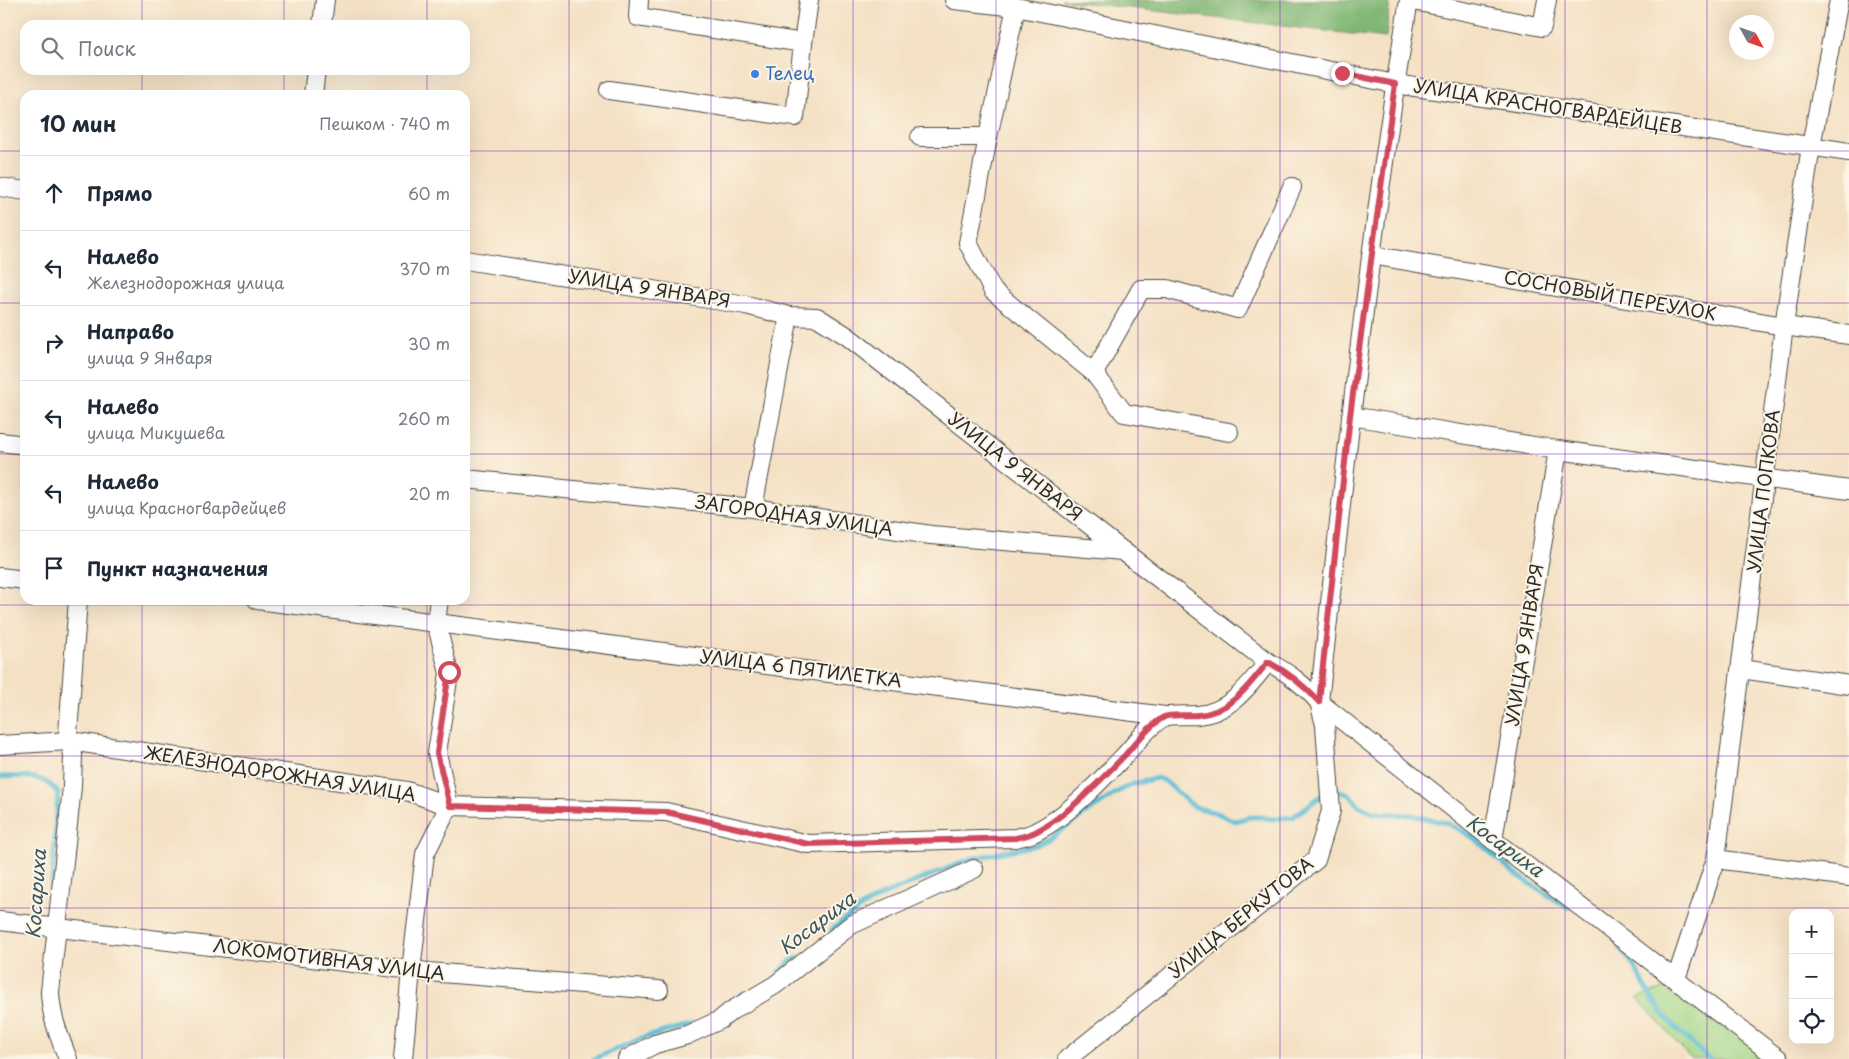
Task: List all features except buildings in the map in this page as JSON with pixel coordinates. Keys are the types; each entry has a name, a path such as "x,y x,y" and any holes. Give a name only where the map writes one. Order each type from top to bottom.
{"street":[{"path":"323,20 325,0"},
{"path":"639,0 638,17 803,43"},
{"path":"609,90 795,117 809,0"},
{"name":"УЛИЦА КРАСНОГВАРДЕЙЦЕВ","path":"954,0 1016,7 1395,84 1849,152"},
{"path":"1319,702 1350,416 1395,84 1409,0 1542,27 1548,0"},
{"name":"УЛИЦА ПОПКОВА","path":"1676,979 1716,859 1784,326 1811,146 1839,0"},
{"path":"1016,7 968,242 993,291 1094,373 1124,413 1229,432"},
{"path":"314,90 315,75"},
{"path":"920,137 988,137"},
{"path":"0,187 20,190"},
{"path":"1094,373 1141,289 1167,289 1238,309 1292,187"},
{"name":"СОСНОВЫЙ ПЕРЕУЛОК","path":"1371,255 1784,326 1849,335"},
{"name":"УЛИЦА 9 ЯНВАРЯ","path":"470,261 746,305 789,316 817,317 847,336 1122,551 1268,662 1297,679 1319,702 1493,840 1779,1059"},
{"path":"753,508 789,316"},
{"path":"1350,416 1558,450 1849,490"},
{"path":"0,442 20,444"},
{"name":"УЛИЦА 9 ЯНВАРЯ","path":"1493,840 1558,450"},
{"name":"ЗАГОРОДНАЯ УЛИЦА","path":"470,480 753,508 930,535 1122,551"},
{"path":"0,577 20,579"},
{"path":"68,1059 56,1031 51,1011 50,992 72,787 73,755 68,734 78,605"},
{"name":"УЛИЦА 6 ПЯТИЛЕТКА","path":"298,605 1166,716"},
{"path":"402,1059 410,970 425,854 450,806 437,753 449,672 436,622 439,605"},
{"path":"1166,716 1201,715 1214,713 1222,709 1242,693 1268,662"},
{"path":"1741,669 1849,685"},
{"name":"УЛИЦА БЕРКУТОВА","path":"1067,1059 1316,860 1331,811 1325,725 1319,702"},
{"name":"ЖЕЛЕЗНОДОРОЖНАЯ УЛИЦА","path":"0,745 70,741 407,791 450,806 666,812 808,844 1016,838 1036,832 1056,820 1104,777 1141,738 1166,716"},
{"path":"1716,859 1849,877"},
{"path":"627,1059 654,1044 687,1035 720,1020 731,1011 775,985 850,925 974,869"},
{"name":"ЛОКОМОТИВНАЯ УЛИЦА","path":"0,921 410,970 659,990"}],"green space":[{"path":"1061,0 1390,0 1386,38"},
{"path":"1676,984 1773,1059 1691,1059 1637,998"}],"waterway":[{"name":"Косариха","path":"0,777 40,779 47,782 58,793 49,923"},
{"name":"Косариха","path":"832,930 863,906 885,894 971,859 1036,845 1050,838 1119,791 1133,784 1157,778 1165,781 1189,803 1198,808 1217,813 1235,821 1250,817 1271,819 1293,817 1321,796 1336,791 1350,795 1359,806 1374,813 1411,815 1446,823 1474,838 1514,873 1568,908"},
{"name":"Косариха","path":"1620,948 1634,966 1653,1000 1665,1016 1709,1059"},
{"name":"Косариха","path":"778,973 792,960 799,958"},
{"name":"Косариха","path":"727,1004 743,994"},
{"name":"Косариха","path":"594,1059 642,1038 692,1024"}],"place":[{"name":"Телец","path":"755,74"}],"route":[{"path":"449,672 437,753 450,806 666,812 808,844 1016,838 1036,832 1056,820 1104,777 1141,738 1166,716 1201,715 1214,713 1222,709 1242,693 1268,662 1292,675 1319,702 1350,416 1395,84 1342,73"}]}
